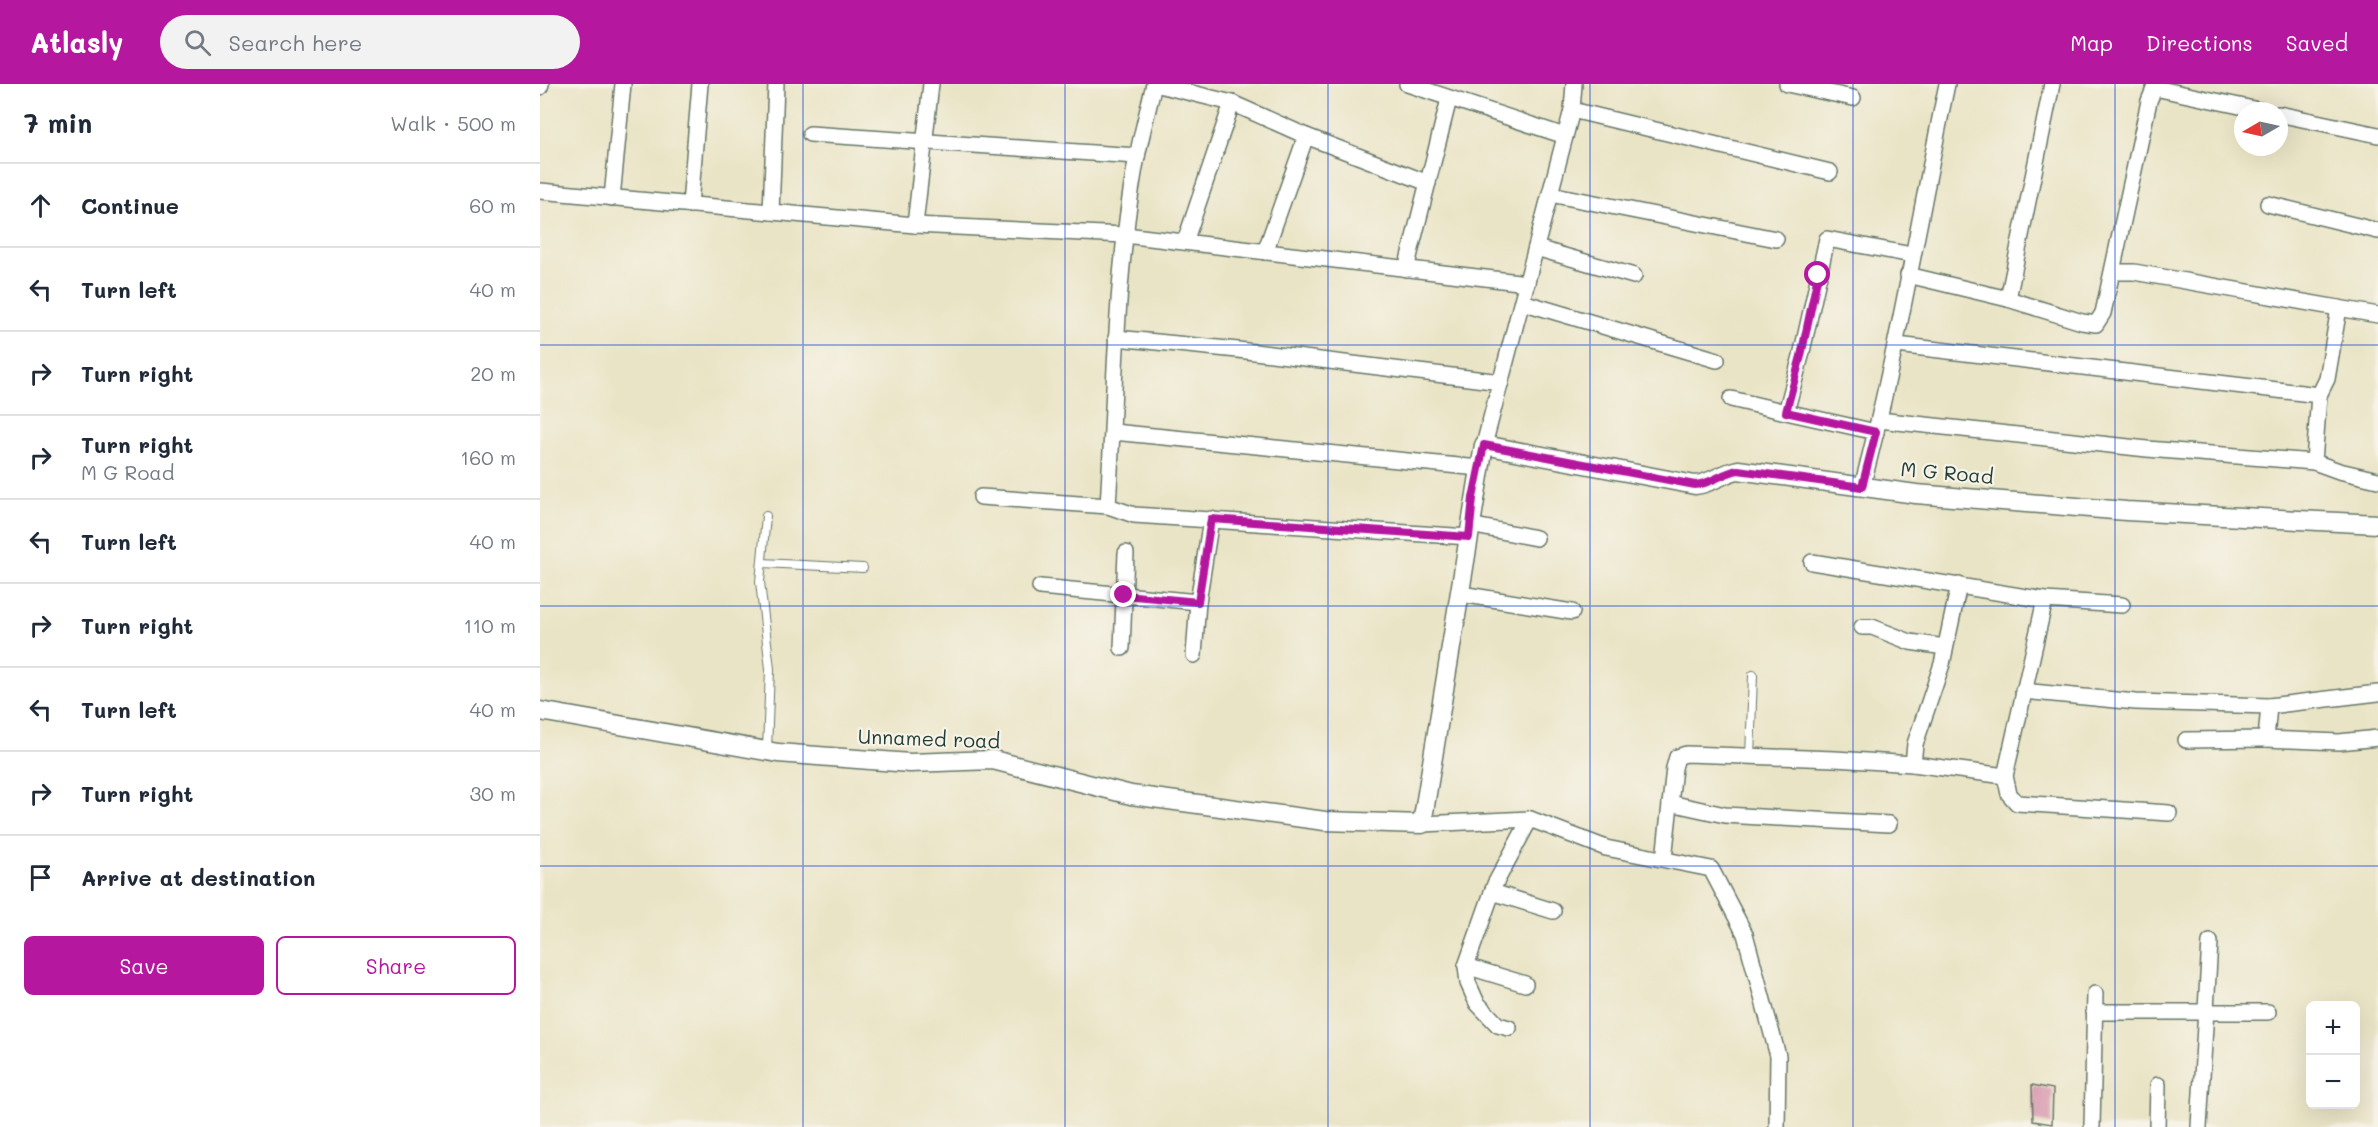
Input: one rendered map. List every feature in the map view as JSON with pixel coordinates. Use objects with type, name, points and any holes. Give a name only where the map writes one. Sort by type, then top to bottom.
[{"type":"street","points":[[612,198],[623,84]]},
{"type":"street","points":[[690,205],[700,84]]},
{"type":"street","points":[[771,212],[776,84]]},
{"type":"street","points":[[915,225],[931,84]]},
{"type":"street","points":[[1108,506],[1116,338],[1125,235],[1137,156],[1154,84],[1232,103],[1306,136],[1428,183]]},
{"type":"street","points":[[1407,84],[1565,136]]},
{"type":"street","points":[[1574,84],[1572,110],[1479,468],[1461,594],[1422,824],[1530,819],[1606,848],[1711,869],[1745,934],[1778,1056],[1777,1127]]},
{"type":"street","points":[[1787,84],[1853,98]]},
{"type":"street","points":[[1862,487],[1897,345],[1908,275],[1947,84]]},
{"type":"street","points":[[2008,299],[2052,84]]},
{"type":"street","points":[[1908,275],[2008,299],[2082,322],[2096,324],[2103,313],[2149,101],[2155,86],[2234,104]]},
{"type":"street","points":[[1406,269],[1449,99]]},
{"type":"street","points":[[1185,242],[1232,103]]},
{"type":"street","points":[[1572,110],[1830,172]]},
{"type":"street","points":[[2288,116],[2378,135]]},
{"type":"street","points":[[810,134],[924,144],[1137,156]]},
{"type":"street","points":[[1265,252],[1306,136]]},
{"type":"street","points":[[540,191],[915,225],[1125,235],[1527,283]]},
{"type":"street","points":[[1550,194],[1776,239]]},
{"type":"street","points":[[2268,204],[2378,231]]},
{"type":"street","points":[[1786,412],[1827,239],[1912,255]]},
{"type":"street","points":[[1536,248],[1634,276]]},
{"type":"street","points":[[2113,272],[2134,272],[2378,315]]},
{"type":"street","points":[[1522,302],[1717,360]]},
{"type":"street","points":[[2314,462],[2319,395],[2327,379],[2338,308]]},
{"type":"street","points":[[1116,338],[1238,350],[1501,382]]},
{"type":"street","points":[[1897,345],[2319,395]]},
{"type":"street","points":[[1731,399],[1786,412],[1878,426],[2314,462],[2339,471],[2378,480]]},
{"type":"street","points":[[1113,432],[1479,468]]},
{"type":"street","name":"M G Road","points":[[1484,445],[1695,485],[1705,484],[1738,470],[1916,494],[2126,511],[2378,524]]},
{"type":"street","points":[[981,497],[1108,506],[1134,515],[1469,531],[1536,538]]},
{"type":"street","points":[[1194,655],[1198,602],[1211,519]]},
{"type":"street","points":[[1122,648],[1126,553]]},
{"type":"street","points":[[1812,562],[2045,600],[2122,605]]},
{"type":"street","points":[[1913,764],[1915,744],[1930,703],[1959,585]]},
{"type":"street","points":[[1040,586],[1198,602]]},
{"type":"street","points":[[1461,594],[1572,612]]},
{"type":"street","points":[[2045,600],[2005,776],[2009,794],[2017,803],[2169,813]]},
{"type":"street","points":[[1862,627],[1872,627],[1910,642],[1945,647]]},
{"type":"street","points":[[2023,691],[2136,702],[2269,706],[2378,693]]},
{"type":"street","points":[[2266,739],[2269,706]]},
{"type":"street","name":"Unnamed road","points":[[540,711],[767,751],[910,763],[993,760],[1131,795],[1325,821],[1422,824]]},
{"type":"street","points":[[2186,740],[2266,739],[2339,742],[2378,738]]},
{"type":"street","points":[[1664,859],[1677,758],[1693,754],[1913,764],[2005,776]]},
{"type":"street","points":[[1670,803],[1725,815],[1889,824]]},
{"type":"street","points":[[1509,1028],[1498,1025],[1477,1003],[1468,983],[1466,966],[1492,892],[1530,819]]},
{"type":"street","points":[[1492,892],[1553,911]]},
{"type":"street","points":[[2199,1127],[2210,942]]},
{"type":"street","points":[[1466,966],[1525,984]]},
{"type":"street","points":[[2092,1127],[2095,994]]},
{"type":"street","points":[[2094,1012],[2268,1012]]},
{"type":"street","points":[[2157,1127],[2158,1085]]},
{"type":"lane","points":[[766,516],[760,582],[770,669],[767,751]]},
{"type":"lane","points":[[762,563],[863,568]]},
{"type":"lane","points":[[1750,757],[1753,675]]},
{"type":"building","points":[[2032,1085],[2053,1089],[2052,1124],[2033,1121]]},
{"type":"route","points":[[1124,595],[1198,602],[1211,519],[1469,537],[1473,498],[1484,445],[1695,485],[1705,484],[1738,470],[1862,487],[1876,432],[1786,412],[1801,356],[1818,275]]}]
